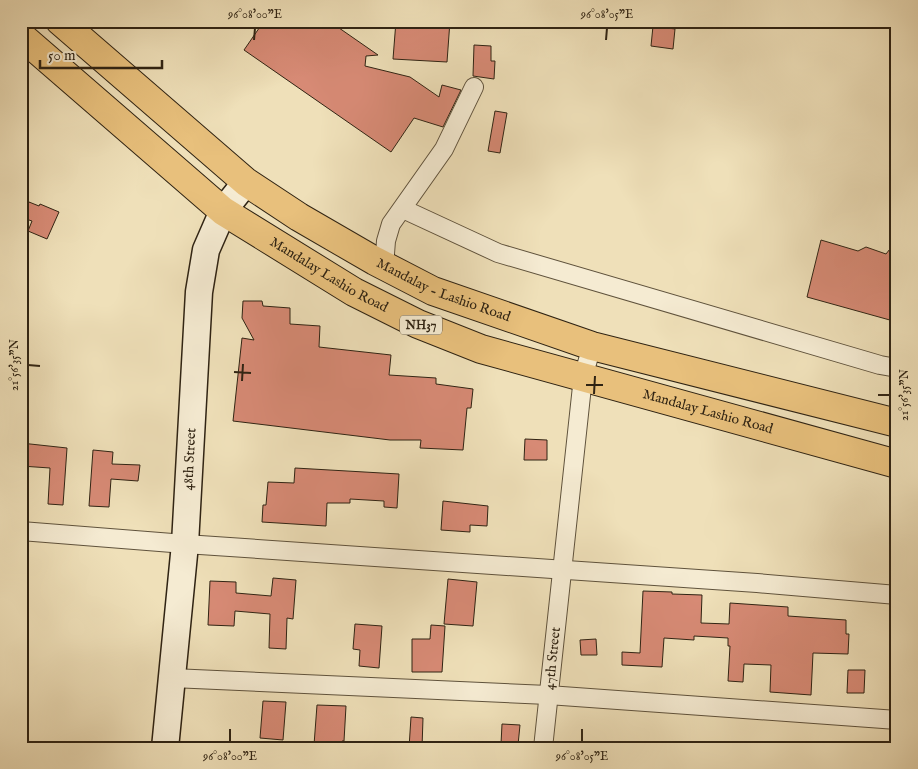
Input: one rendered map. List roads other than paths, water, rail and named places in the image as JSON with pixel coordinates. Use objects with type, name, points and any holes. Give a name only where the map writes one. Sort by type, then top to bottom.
[{"type":"highway","name":"Mandalay - Lashio Road","points":[[60,21],[246,182],[299,217],[349,246],[434,291],[592,346],[897,423]]},
{"type":"highway","name":"Mandalay Lashio Road","points":[[21,36],[223,211],[354,292],[418,324],[481,349],[897,464]]},
{"type":"highway","points":[[326,275],[349,246]]},
{"type":"highway","points":[[506,356],[518,320]]},
{"type":"highway","points":[[832,446],[839,409]]},
{"type":"main road","name":"48th Street","points":[[165,748],[184,544],[199,292],[206,250],[223,211],[246,182]]},
{"type":"street","points":[[384,266],[386,241],[391,224],[444,148],[474,87]]},
{"type":"street","points":[[403,209],[498,253],[880,365],[897,368]]},
{"type":"street","name":"47th Street","points":[[543,748],[583,377],[592,346]]},
{"type":"street","points":[[21,531],[897,595]]},
{"type":"street","points":[[172,678],[548,695],[897,720]]}]
